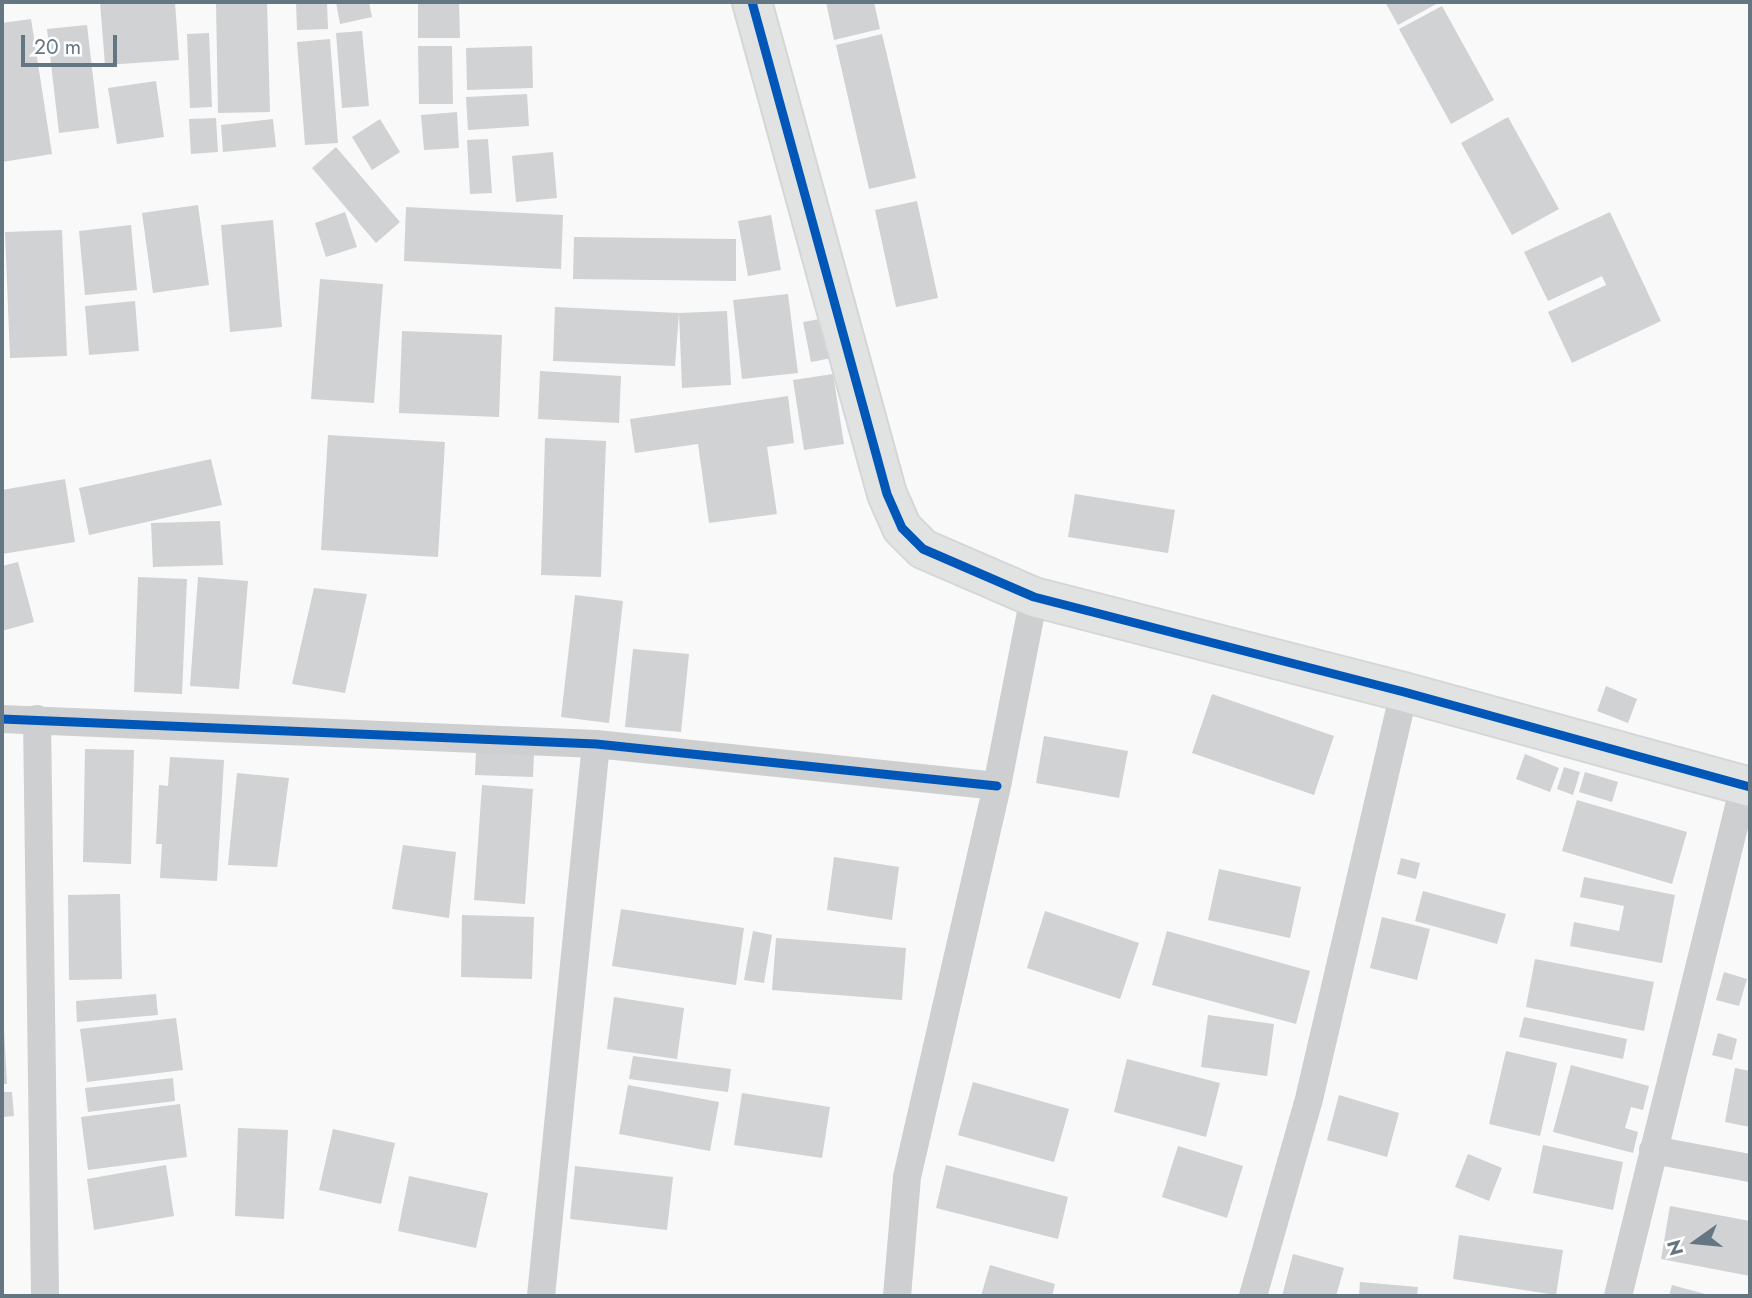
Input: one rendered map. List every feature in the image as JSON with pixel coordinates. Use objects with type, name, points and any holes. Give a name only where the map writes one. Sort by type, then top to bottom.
[{"type":"street","points":[[752,2],[887,494],[902,528],[923,549],[1034,597],[1404,692],[1747,787],[1618,1296]]},
{"type":"street","points":[[897,1296],[908,1177],[997,786],[1034,597]]},
{"type":"street","points":[[1253,1296],[1309,1099],[1404,692]]},
{"type":"street","points":[[2,719],[596,744],[997,786]]},
{"type":"street","points":[[37,719],[45,1296]]},
{"type":"street","points":[[541,1296],[596,744]]},
{"type":"street","points":[[1653,1150],[1750,1168]]},
{"type":"building","points":[[100,2],[175,2],[179,60],[105,65]]},
{"type":"building","points":[[216,2],[267,2],[270,112],[218,113]]},
{"type":"building","points":[[296,2],[327,2],[328,29],[297,30]]},
{"type":"building","points":[[336,2],[369,2],[372,17],[340,24]]},
{"type":"building","points":[[418,2],[459,2],[460,38],[418,38]]},
{"type":"building","points":[[826,2],[874,2],[880,29],[834,40]]},
{"type":"building","points":[[1385,2],[1440,2],[1398,25]]},
{"type":"building","points":[[1442,6],[1494,100],[1451,124],[1399,29]]},
{"type":"building","points":[[31,19],[52,154],[2,162],[2,23]]},
{"type":"building","points":[[87,25],[99,128],[59,133],[47,29]]},
{"type":"building","points":[[362,31],[369,106],[342,108],[336,33]]},
{"type":"building","points":[[209,33],[212,107],[190,108],[187,34]]},
{"type":"building","points":[[882,34],[916,178],[869,189],[836,45]]},
{"type":"building","points":[[330,39],[338,143],[305,145],[297,42]]},
{"type":"building","points":[[418,46],[452,46],[453,104],[419,104]]},
{"type":"building","points":[[532,46],[533,88],[467,90],[466,48]]},
{"type":"building","points":[[156,81],[164,137],[117,144],[108,88]]},
{"type":"building","points":[[527,94],[529,126],[468,130],[466,97]]},
{"type":"building","points":[[457,112],[459,148],[424,150],[421,115]]},
{"type":"building","points":[[1508,117],[1559,209],[1512,235],[1461,143]]},
{"type":"building","points":[[216,118],[218,152],[191,154],[189,119]]},
{"type":"building","points":[[273,119],[276,147],[223,152],[221,125]]},
{"type":"building","points":[[380,119],[400,152],[372,170],[352,137]]},
{"type":"building","points":[[488,139],[492,193],[470,194],[467,140]]},
{"type":"building","points":[[336,147],[400,222],[376,243],[312,168]]},
{"type":"building","points":[[553,152],[557,198],[516,202],[512,156]]},
{"type":"building","points":[[917,201],[938,298],[896,307],[875,210]]},
{"type":"building","points":[[198,205],[209,285],[153,293],[142,213]]},
{"type":"building","points":[[406,207],[563,215],[561,269],[404,261]]},
{"type":"building","points":[[345,212],[357,247],[326,257],[315,223]]},
{"type":"building","points":[[1610,212],[1661,321],[1572,363],[1548,312],[1606,285],[1602,276],[1548,301],[1524,252]]},
{"type":"building","points":[[771,215],[781,270],[748,276],[738,221]]},
{"type":"building","points":[[273,220],[282,327],[230,332],[221,225]]},
{"type":"building","points":[[131,225],[137,290],[85,295],[79,231]]},
{"type":"building","points":[[62,230],[67,356],[10,358],[5,232]]},
{"type":"building","points":[[574,237],[736,239],[736,281],[573,279]]},
{"type":"building","points":[[320,279],[383,284],[374,403],[311,399]]},
{"type":"building","points":[[788,294],[798,373],[742,379],[733,300]]},
{"type":"building","points":[[135,301],[139,351],[89,355],[85,306]]},
{"type":"building","points":[[555,307],[679,313],[675,366],[553,361]]},
{"type":"building","points":[[727,311],[731,385],[682,388],[679,313]]},
{"type":"building","points":[[825,318],[832,358],[811,362],[803,322]]},
{"type":"building","points":[[402,331],[502,335],[499,417],[399,413]]},
{"type":"building","points":[[540,371],[621,376],[619,423],[538,419]]},
{"type":"building","points":[[833,374],[844,444],[804,450],[793,380]]},
{"type":"building","points":[[788,396],[794,443],[767,447],[777,514],[709,523],[698,444],[635,453],[630,419]]},
{"type":"building","points":[[328,435],[445,442],[438,557],[321,550]]},
{"type":"building","points":[[545,438],[606,441],[601,577],[541,575]]},
{"type":"building","points":[[211,459],[222,505],[89,535],[79,488]]},
{"type":"building","points":[[65,479],[75,542],[2,554],[2,490]]},
{"type":"building","points":[[1075,494],[1175,510],[1168,553],[1068,537]]},
{"type":"building","points":[[220,521],[223,565],[153,567],[151,523]]},
{"type":"building","points":[[18,562],[34,622],[2,631],[2,566]]},
{"type":"building","points":[[138,577],[187,579],[182,694],[134,692]]},
{"type":"building","points":[[198,577],[248,581],[239,689],[190,686]]},
{"type":"building","points":[[314,588],[367,594],[345,693],[292,684]]},
{"type":"building","points":[[575,595],[623,601],[609,723],[561,717]]},
{"type":"building","points":[[633,649],[689,654],[681,732],[625,727]]},
{"type":"building","points":[[1606,686],[1637,699],[1628,723],[1597,711]]},
{"type":"building","points":[[1212,694],[1334,736],[1314,795],[1192,753]]},
{"type":"building","points":[[1044,736],[1128,751],[1119,798],[1036,783]]},
{"type":"building","points":[[85,749],[134,750],[131,864],[83,862]]},
{"type":"building","points":[[476,751],[534,753],[533,777],[475,775]]},
{"type":"building","points":[[1525,754],[1559,768],[1550,792],[1516,779]]},
{"type":"building","points":[[170,757],[224,760],[217,881],[160,878],[162,844],[156,844],[159,785],[168,786]]},
{"type":"building","points":[[1564,767],[1580,772],[1573,795],[1557,789]]},
{"type":"building","points":[[1585,772],[1618,782],[1612,802],[1579,792]]},
{"type":"building","points":[[237,773],[289,778],[277,867],[228,865]]},
{"type":"building","points":[[482,785],[533,789],[525,904],[474,900]]},
{"type":"building","points":[[1577,800],[1687,832],[1672,884],[1562,851]]},
{"type":"building","points":[[403,845],[456,852],[449,918],[392,909]]},
{"type":"building","points":[[834,857],[899,867],[892,920],[827,910]]},
{"type":"building","points":[[1401,858],[1420,863],[1416,879],[1397,874]]},
{"type":"building","points":[[1219,869],[1301,887],[1290,938],[1208,920]]},
{"type":"building","points":[[1584,877],[1675,895],[1662,963],[1570,946],[1574,922],[1619,931],[1624,906],[1580,897]]},
{"type":"building","points":[[1423,891],[1506,914],[1497,944],[1415,921]]},
{"type":"building","points":[[120,894],[122,979],[69,980],[68,895]]},
{"type":"building","points":[[621,909],[744,928],[736,985],[612,966]]},
{"type":"building","points":[[1045,911],[1139,943],[1120,999],[1027,968]]},
{"type":"building","points":[[462,915],[534,917],[532,979],[461,977]]},
{"type":"building","points":[[1382,917],[1430,929],[1417,980],[1370,968]]},
{"type":"building","points":[[753,931],[772,935],[764,983],[744,980]]},
{"type":"building","points":[[1167,931],[1310,971],[1296,1024],[1152,985]]},
{"type":"building","points":[[776,938],[906,948],[902,1000],[772,990]]},
{"type":"building","points":[[1535,959],[1654,982],[1644,1031],[1526,1007]]},
{"type":"building","points":[[1724,972],[1747,979],[1739,1006],[1716,1000]]},
{"type":"building","points":[[156,994],[158,1015],[77,1022],[76,1001]]},
{"type":"building","points":[[614,997],[684,1008],[677,1059],[607,1049]]},
{"type":"building","points":[[1208,1015],[1274,1024],[1267,1076],[1201,1067]]},
{"type":"building","points":[[1524,1017],[1627,1039],[1623,1059],[1519,1037]]},
{"type":"building","points":[[176,1018],[183,1070],[87,1082],[80,1029]]},
{"type":"building","points":[[4,1029],[7,1084],[2,1084]]},
{"type":"building","points":[[1718,1033],[1737,1039],[1732,1060],[1712,1055]]},
{"type":"building","points":[[1506,1051],[1557,1063],[1540,1136],[1489,1124]]},
{"type":"building","points":[[633,1056],[731,1069],[728,1092],[629,1079]]},
{"type":"building","points":[[1127,1059],[1220,1083],[1206,1137],[1114,1112]]},
{"type":"building","points":[[1571,1065],[1649,1086],[1643,1110],[1631,1107],[1625,1128],[1638,1132],[1633,1153],[1553,1132]]},
{"type":"building","points":[[1735,1068],[1750,1071],[1750,1127],[1725,1122]]},
{"type":"building","points":[[173,1078],[175,1101],[88,1112],[85,1088]]},
{"type":"building","points":[[973,1082],[1069,1109],[1054,1162],[958,1135]]},
{"type":"building","points":[[628,1085],[719,1102],[710,1151],[619,1134]]},
{"type":"building","points":[[2,1092],[12,1092],[14,1116],[2,1117]]},
{"type":"building","points":[[742,1093],[830,1107],[822,1158],[734,1145]]},
{"type":"building","points":[[1339,1095],[1399,1113],[1387,1157],[1327,1140]]},
{"type":"building","points":[[180,1104],[187,1157],[88,1170],[81,1117]]},
{"type":"building","points":[[238,1128],[288,1130],[284,1219],[235,1216]]},
{"type":"building","points":[[333,1129],[395,1143],[381,1204],[319,1190]]},
{"type":"building","points":[[1543,1145],[1623,1162],[1613,1210],[1533,1193]]},
{"type":"building","points":[[1178,1146],[1243,1166],[1227,1218],[1162,1197]]},
{"type":"building","points":[[1468,1154],[1502,1168],[1489,1201],[1455,1187]]},
{"type":"building","points":[[166,1165],[174,1216],[94,1230],[87,1179]]},
{"type":"building","points":[[946,1165],[1068,1197],[1058,1239],[936,1208]]},
{"type":"building","points":[[575,1166],[673,1177],[667,1230],[570,1219]]},
{"type":"building","points":[[409,1176],[488,1193],[476,1248],[398,1231]]},
{"type":"building","points":[[1670,1206],[1750,1221],[1750,1276],[1661,1259]]},
{"type":"building","points":[[1459,1235],[1563,1250],[1556,1295],[1453,1279]]},
{"type":"building","points":[[1293,1254],[1344,1268],[1336,1296],[1282,1296]]},
{"type":"building","points":[[990,1265],[1055,1284],[1052,1296],[981,1296]]},
{"type":"building","points":[[1360,1282],[1418,1287],[1417,1296],[1359,1296]]},
{"type":"building","points":[[1672,1285],[1709,1295],[1709,1296],[1669,1296]]},
{"type":"cycle path","points":[[752,2],[887,494],[902,528],[923,549],[1034,597],[1404,692],[1750,787]]},
{"type":"cycle path","points":[[2,719],[596,744],[997,786]]}]
